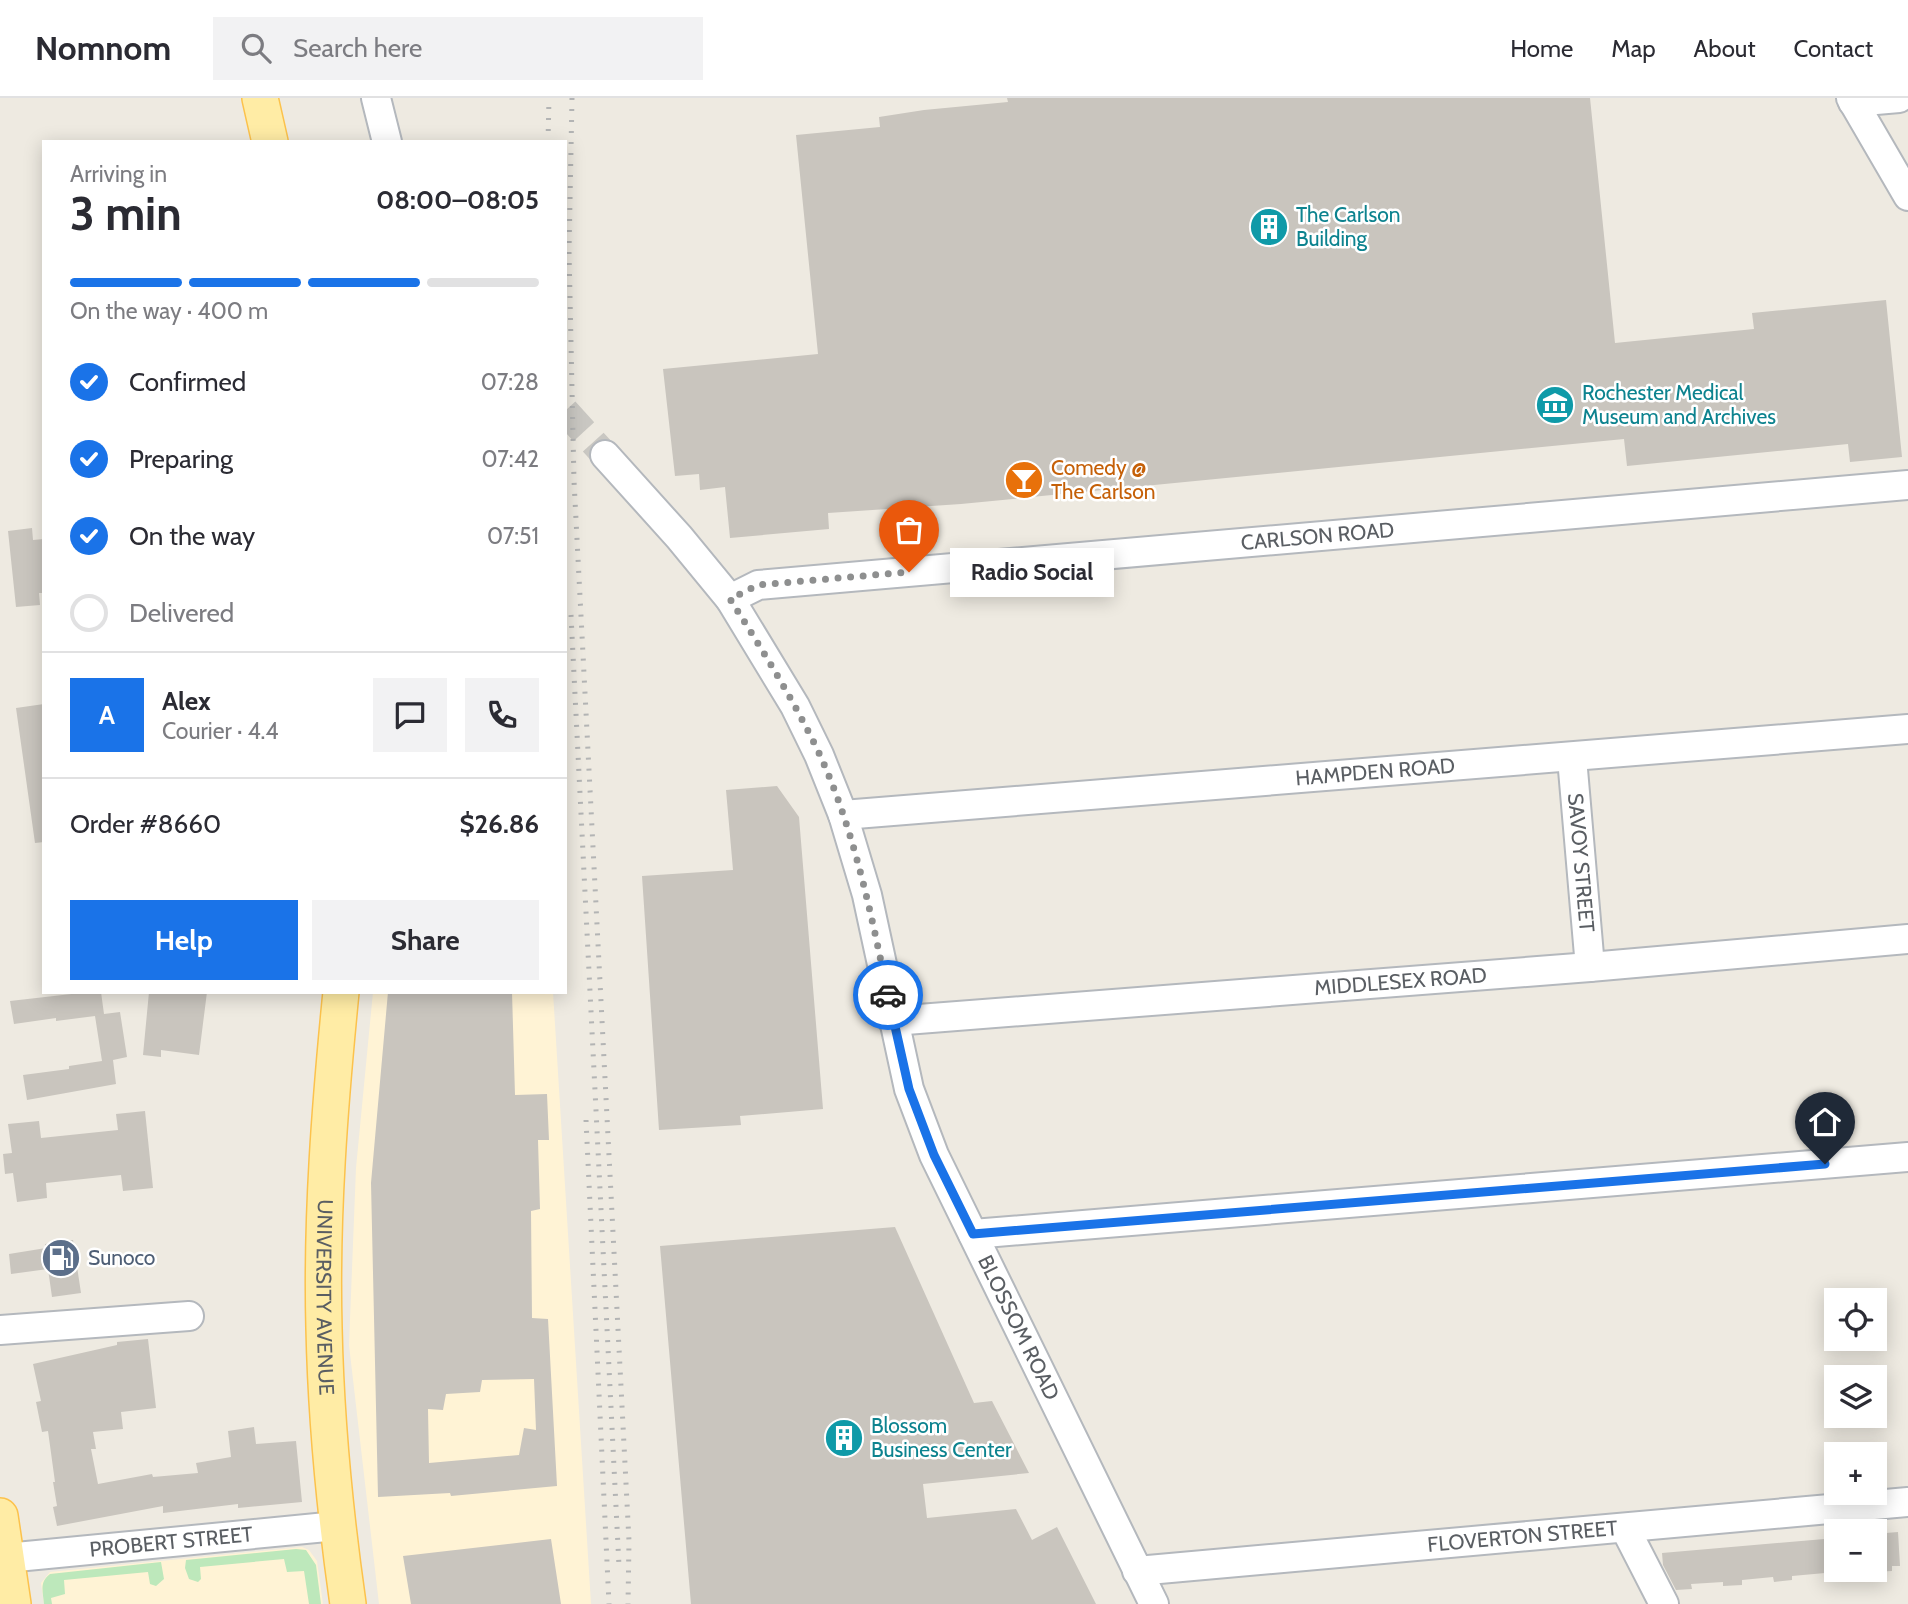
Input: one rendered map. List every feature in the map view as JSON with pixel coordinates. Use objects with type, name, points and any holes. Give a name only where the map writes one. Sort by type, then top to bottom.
[{"type":"main road","points":[[260,98],[270,140]]},
{"type":"main road","name":"UNIVERSITY AVENUE","points":[[341,994],[328,1137],[324,1253],[326,1386],[337,1526],[348,1604]]},
{"type":"main road","points":[[0,1516],[13,1604]]},
{"type":"street","points":[[376,98],[386,140]]},
{"type":"street","points":[[1899,98],[1852,100],[1908,196]]},
{"type":"street","name":"BLOSSOM ROAD","points":[[606,455],[730,599],[795,706],[820,755],[844,815],[867,895],[909,1089],[934,1155],[1154,1604]]},
{"type":"street","name":"CARLSON ROAD","points":[[730,599],[758,585],[1908,485]]},
{"type":"street","name":"HAMPDEN ROAD","points":[[844,815],[1908,729]]},
{"type":"street","name":"SAVOY STREET","points":[[1572,758],[1590,967]]},
{"type":"street","name":"MIDDLESEX ROAD","points":[[893,1021],[1590,967],[1908,939]]},
{"type":"street","points":[[973,1234],[1908,1157]]},
{"type":"street","points":[[0,1330],[189,1315]]},
{"type":"street","name":"FLOVERTON STREET","points":[[1137,1571],[1908,1502]]},
{"type":"street","name":"PROBERT STREET","points":[[6,1558],[337,1526]]},
{"type":"street","points":[[1625,1528],[1664,1604]]},
{"type":"shaded area","points":[[373,994],[553,994],[591,1604],[379,1604],[349,1345],[356,1168]]},
{"type":"shaded area","points":[[302,1547],[309,1550],[317,1561],[323,1604],[44,1604],[41,1583],[50,1572]]},
{"type":"green space","points":[[306,1550],[316,1565],[321,1604],[309,1604],[304,1571],[287,1572],[284,1559],[200,1567],[201,1579],[198,1582],[189,1579],[185,1568],[186,1560]]},
{"type":"green space","points":[[161,1562],[164,1579],[156,1586],[150,1584],[148,1572],[64,1580],[65,1594],[51,1598],[52,1604],[44,1604],[43,1584],[50,1574]]},
{"type":"building","name":"The Carlson Building","points":[[1007,98],[1590,98],[1615,343],[1754,329],[1752,313],[1886,300],[1902,457],[1850,462],[1848,444],[1627,466],[1624,439],[961,504],[828,513],[829,529],[730,538],[725,487],[700,490],[699,474],[675,476],[663,369],[818,354],[796,135],[880,127],[879,117],[1008,102]]},
{"type":"building","points":[[32,528],[33,540],[42,539],[40,605],[16,607],[8,531]]},
{"type":"building","points":[[42,704],[42,842],[35,843],[16,708]]},
{"type":"building","points":[[777,786],[799,817],[823,1109],[740,1116],[741,1125],[659,1130],[642,876],[733,870],[726,790]]},
{"type":"building","points":[[71,994],[101,994],[104,1014],[120,1012],[127,1057],[113,1060],[116,1084],[27,1100],[23,1075],[69,1069],[69,1066],[102,1061],[95,1016],[14,1024],[10,1001]]},
{"type":"building","points":[[149,994],[207,994],[199,1055],[161,1050],[161,1057],[143,1055]]},
{"type":"building","points":[[388,994],[512,994],[515,1095],[547,1094],[549,1140],[538,1140],[540,1209],[531,1211],[532,1318],[548,1319],[557,1486],[451,1496],[450,1493],[378,1497],[371,1183]],"holes":[[[534,1379],[536,1430],[524,1428],[519,1455],[429,1463],[428,1409],[443,1410],[446,1394],[480,1392],[482,1380]]]},
{"type":"building","points":[[145,1111],[153,1188],[123,1191],[121,1175],[46,1183],[47,1198],[17,1202],[13,1173],[5,1174],[3,1154],[12,1153],[8,1124],[39,1121],[41,1138],[118,1130],[116,1114]]},
{"type":"building","name":"Blossom Business Center","points":[[895,1227],[974,1403],[992,1401],[1029,1473],[923,1484],[927,1518],[1016,1509],[1032,1540],[1057,1527],[1096,1604],[691,1604],[660,1246]]},
{"type":"building","name":"Sunoco","points":[[73,1240],[81,1293],[52,1297],[48,1269],[11,1274],[9,1254]]},
{"type":"building","points":[[148,1339],[156,1408],[121,1412],[123,1429],[93,1432],[96,1449],[91,1449],[98,1484],[152,1474],[153,1477],[198,1473],[196,1463],[231,1457],[228,1431],[254,1427],[256,1444],[296,1441],[302,1502],[238,1508],[238,1504],[163,1513],[163,1506],[57,1526],[53,1507],[57,1506],[48,1431],[42,1432],[36,1402],[41,1401],[33,1364],[117,1345],[117,1342]]},
{"type":"building","points":[[1898,1532],[1900,1566],[1892,1566],[1892,1571],[1887,1571],[1887,1533]]},
{"type":"building","points":[[551,1539],[561,1604],[411,1604],[403,1556]]},
{"type":"building","points":[[1824,1539],[1824,1573],[1792,1576],[1792,1580],[1774,1582],[1773,1577],[1742,1580],[1742,1585],[1723,1586],[1723,1582],[1691,1584],[1692,1589],[1676,1590],[1663,1565],[1662,1553]]},
{"type":"tunnel","points":[[567,413],[605,455]]},
{"type":"railway","points":[[548,140],[549,98]]},
{"type":"railway","points":[[572,98],[569,251],[574,481],[629,1541],[628,1604]]},
{"type":"railway","points":[[571,615],[619,1566]]},
{"type":"railway","points":[[586,1120],[609,1604]]},
{"type":"way so far","points":[[888,995],[867,895],[844,815],[820,755],[795,706],[730,599],[758,585],[909,572]]},
{"type":"place","name":"The Carlson Building","points":[[1269,227]]},
{"type":"place","name":"Rochester Medical Museum and Archives","points":[[1555,405]]},
{"type":"place","name":"Comedy @ The Carlson","points":[[1024,480]]},
{"type":"place","name":"Radio Social","points":[[909,572]]},
{"type":"place","name":"Sunoco","points":[[61,1258]]},
{"type":"place","name":"Blossom Business Center","points":[[844,1438]]},
{"type":"route","points":[[888,995],[909,1089],[934,1155],[973,1234],[1825,1164]]}]
